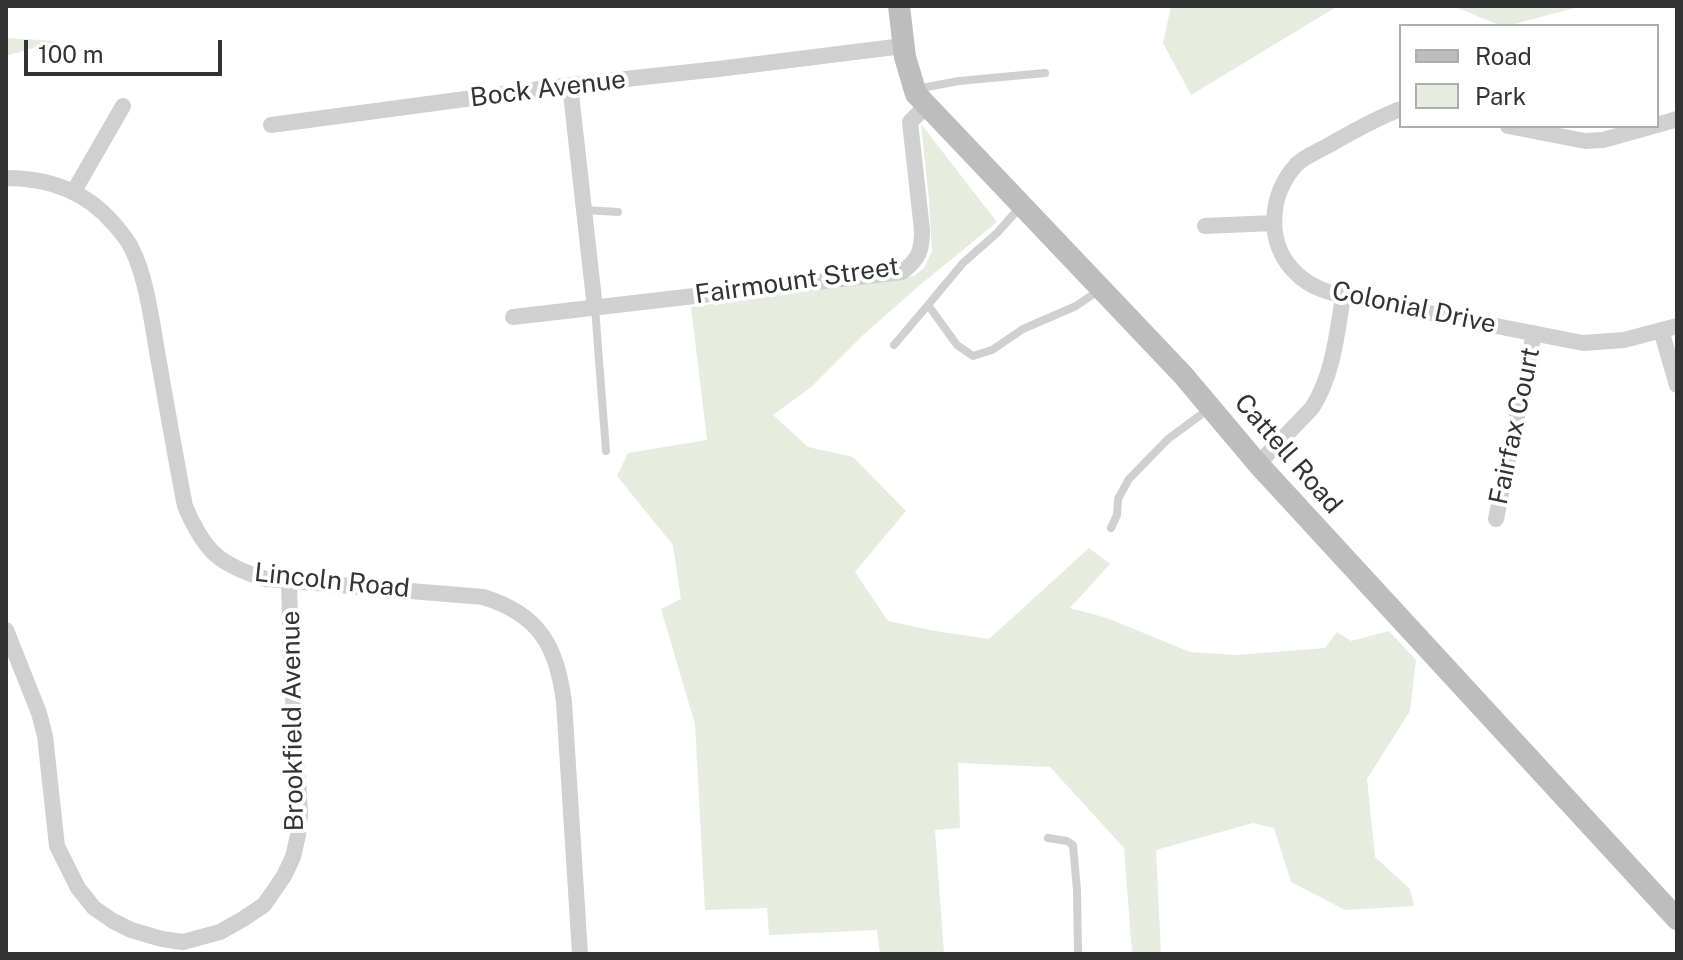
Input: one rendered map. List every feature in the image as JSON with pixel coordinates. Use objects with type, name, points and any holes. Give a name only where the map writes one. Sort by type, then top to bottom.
[{"type":"street","name":"Cattell Road","points":[[899,6],[903,46],[921,97],[1183,375],[1258,464],[1677,919]]},
{"type":"street","name":"Bock Avenue","points":[[271,125],[570,85],[903,46]]},
{"type":"street","points":[[570,85],[595,308]]},
{"type":"street","name":"Fairmount Street","points":[[513,317],[902,272],[914,263],[922,247],[910,122],[921,97]]},
{"type":"street","points":[[74,191],[123,106]]},
{"type":"street","points":[[1205,226],[1273,223],[1277,198],[1284,182],[1299,163],[1367,124],[1399,110]]},
{"type":"street","points":[[1518,128],[1585,141],[1603,140],[1648,128]]},
{"type":"street","name":"Lincoln Road","points":[[6,178],[50,182],[74,191],[101,209],[132,248],[150,312],[185,506],[206,547],[244,573],[266,579],[483,597],[520,612],[538,630],[553,652],[561,673],[580,954]]},
{"type":"street","name":"Colonial Drive","points":[[1273,223],[1280,249],[1289,265],[1310,284],[1327,292],[1583,343],[1624,340],[1669,328]]},
{"type":"street","points":[[1258,464],[1319,397],[1327,380],[1343,296]]},
{"type":"street","points":[[1669,328],[1677,385]]},
{"type":"street","name":"Fairfax Court","points":[[1496,519],[1534,333]]},
{"type":"street","name":"Brookfield Avenue","points":[[185,948],[220,932],[264,905],[293,857],[300,812],[289,582]]},
{"type":"street","points":[[6,630],[39,713],[49,761],[57,846],[78,888],[94,908],[113,921],[185,948]]},
{"type":"lane","points":[[921,97],[959,81],[1045,73]]},
{"type":"lane","points":[[894,345],[963,263],[997,233],[1022,205]]},
{"type":"lane","points":[[584,210],[618,212]]},
{"type":"lane","points":[[928,305],[957,345],[973,356],[992,350],[1023,329],[1076,306],[1101,288]]},
{"type":"lane","points":[[595,308],[606,451]]},
{"type":"lane","points":[[1111,528],[1117,515],[1118,499],[1129,479],[1168,439],[1210,408]]},
{"type":"lane","points":[[1048,838],[1073,845],[1078,954]]},
{"type":"green space","points":[[1171,6],[1338,6],[1191,95],[1163,43]]},
{"type":"green space","points":[[1453,6],[1582,6],[1514,24],[1496,24]]},
{"type":"green space","points":[[6,38],[57,41],[6,56]]},
{"type":"green space","points":[[921,124],[997,222],[862,336],[810,388],[773,415],[808,447],[853,457],[906,511],[855,572],[888,621],[989,639],[1089,548],[1110,564],[1070,608],[1107,618],[1190,652],[1236,655],[1325,648],[1337,632],[1351,641],[1389,631],[1416,660],[1410,711],[1367,779],[1375,857],[1410,889],[1414,906],[1345,910],[1291,882],[1274,828],[1253,823],[1156,850],[1161,954],[1132,954],[1124,848],[1050,767],[958,763],[960,828],[935,830],[944,954],[880,954],[877,930],[769,935],[767,908],[705,910],[695,724],[661,609],[681,599],[673,545],[617,476],[628,453],[707,440],[691,307],[914,276],[924,268],[932,251]]}]
